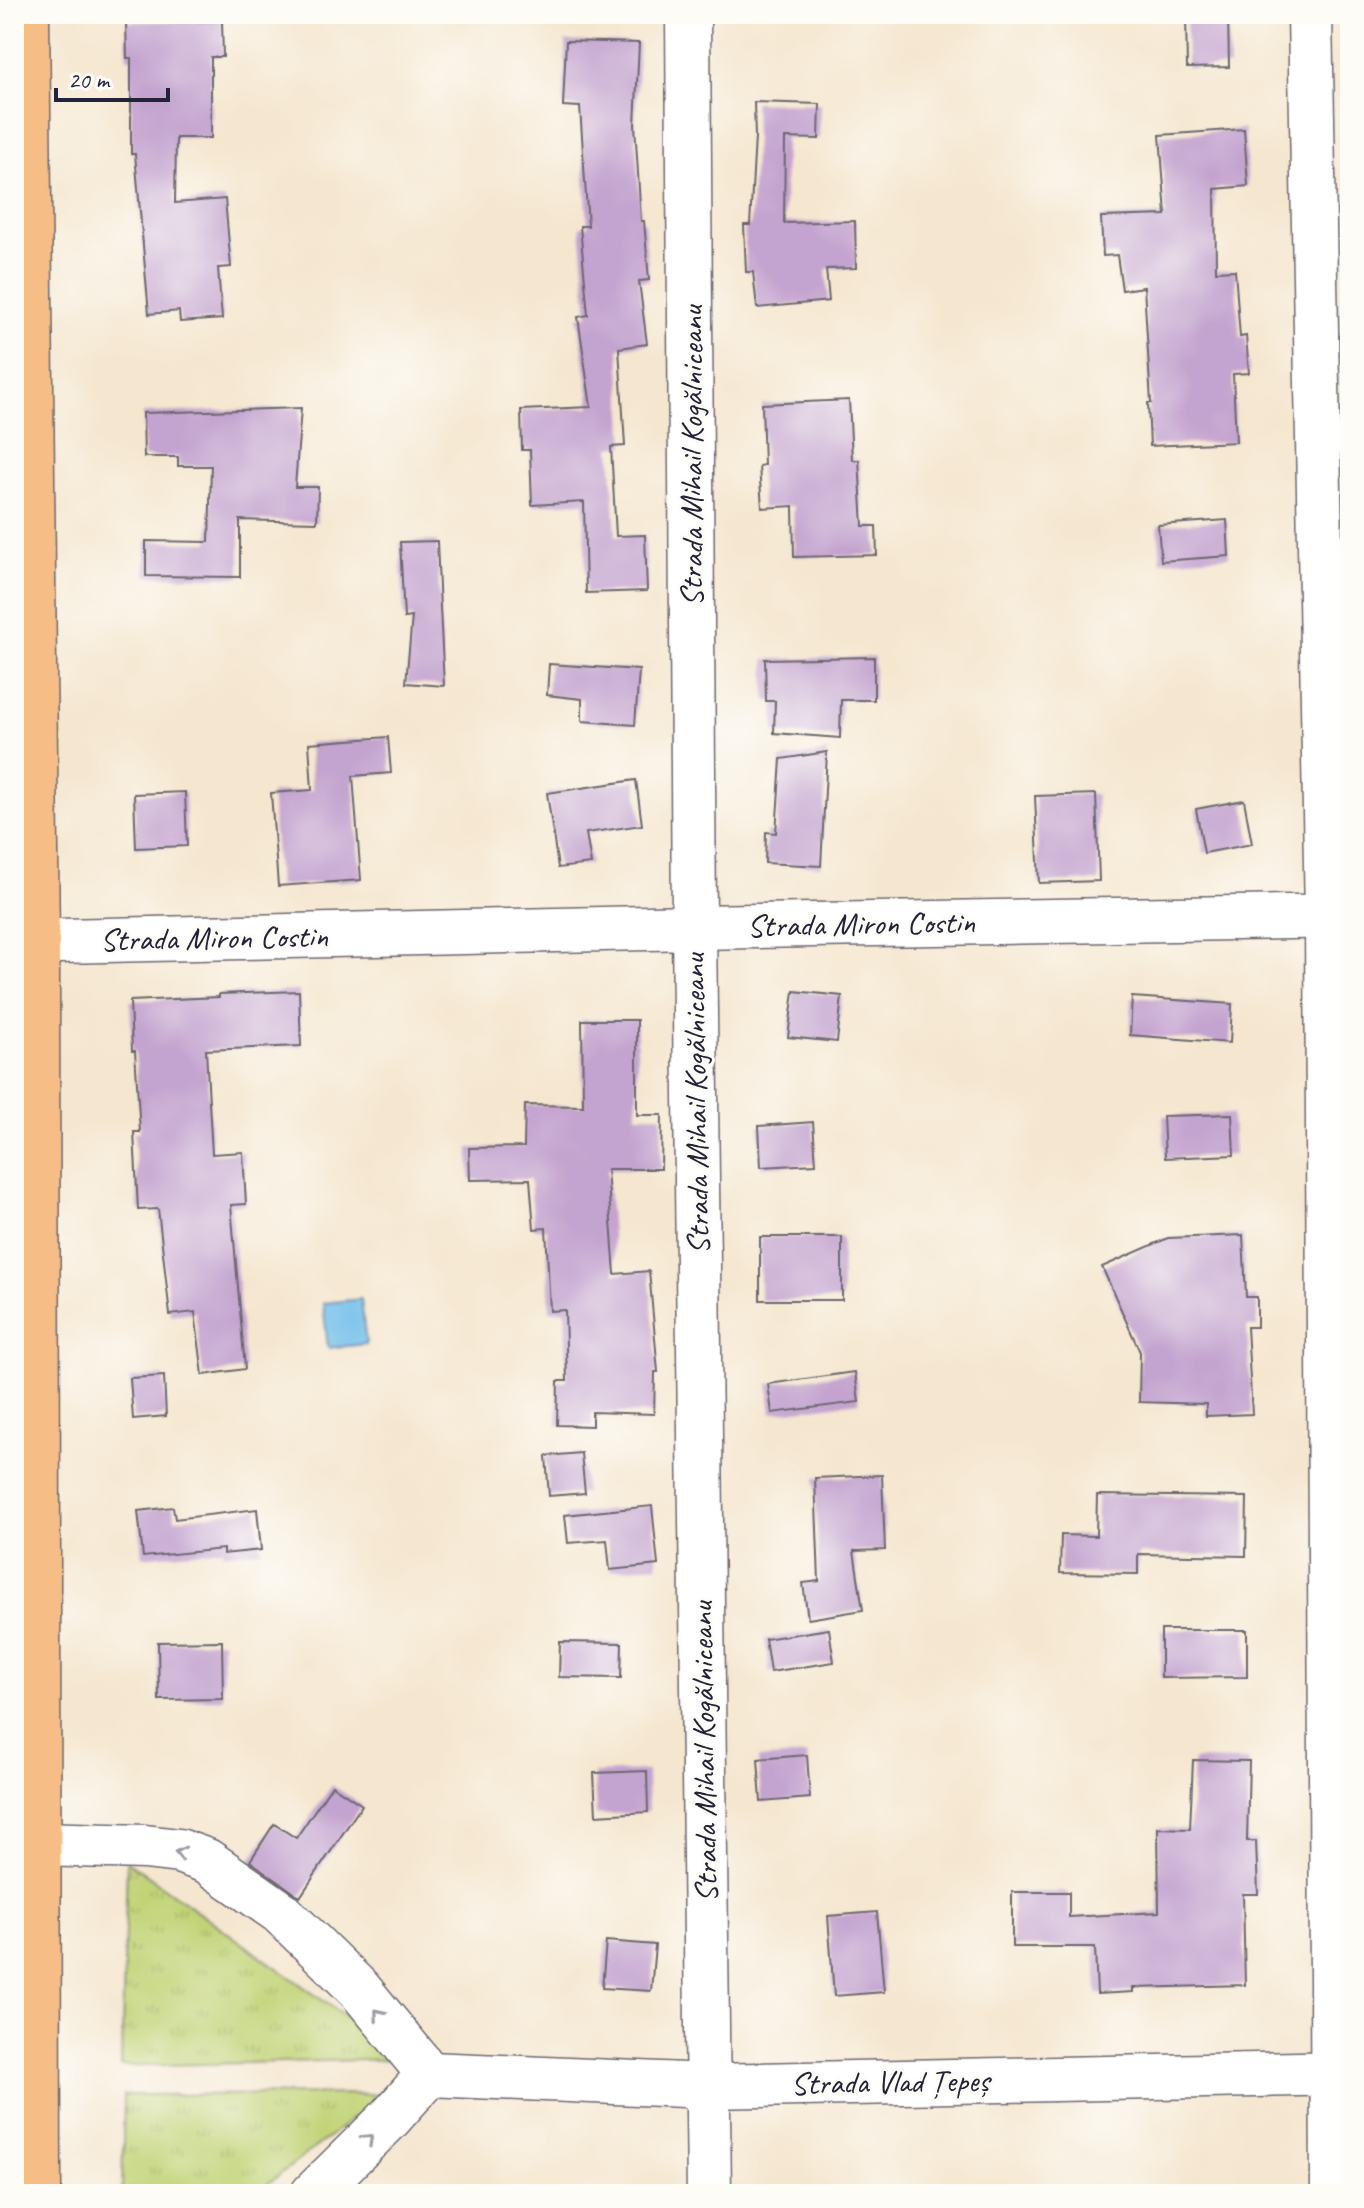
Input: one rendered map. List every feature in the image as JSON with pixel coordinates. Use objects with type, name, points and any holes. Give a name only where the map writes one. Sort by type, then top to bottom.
[{"type":"main road","points":[[27,14],[26,2086],[39,2194]]},
{"type":"street","name":"Strada Mihail Kogălniceanu","points":[[688,14],[694,927],[709,2194]]},
{"type":"street","points":[[1310,14],[1338,916],[1341,2073],[1333,2194]]},
{"type":"street","name":"Strada Miron Costin","points":[[26,942],[1338,916]]},
{"type":"street","points":[[26,1845],[145,1847],[179,1851],[207,1861],[280,1912],[359,1989],[429,2074],[390,2118],[313,2194]]},
{"type":"street","name":"Strada Vlad Țepeș","points":[[429,2074],[708,2086],[1341,2073]]},
{"type":"green space","points":[[127,1861],[405,2059],[121,2066]]},
{"type":"green space","points":[[385,2094],[254,2194],[122,2194],[124,2095]]},
{"type":"water","points":[[361,1299],[366,1344],[328,1348],[323,1303]]},
{"type":"building","points":[[1186,14],[1228,14],[1229,67],[1187,68]]},
{"type":"building","points":[[222,21],[223,57],[211,57],[211,138],[176,138],[175,203],[225,199],[231,267],[218,268],[222,319],[180,322],[179,311],[149,314],[135,154],[131,154],[131,58],[127,58],[126,22]]},
{"type":"building","points":[[566,41],[639,43],[635,125],[641,221],[644,221],[649,280],[639,281],[647,344],[619,348],[625,446],[611,447],[616,536],[645,535],[647,591],[586,593],[584,502],[532,505],[530,450],[522,450],[521,410],[591,407],[578,317],[588,315],[580,226],[588,226],[580,107],[563,106]]},
{"type":"building","points":[[754,102],[820,104],[819,139],[785,138],[784,223],[855,221],[856,268],[826,269],[829,301],[757,308],[753,272],[746,272],[744,225],[750,225]]},
{"type":"building","points":[[1244,129],[1248,186],[1215,189],[1216,271],[1235,270],[1240,337],[1246,336],[1249,373],[1233,374],[1236,442],[1150,446],[1148,403],[1151,403],[1144,287],[1122,290],[1117,255],[1103,256],[1101,217],[1166,215],[1160,135]]},
{"type":"building","points":[[849,400],[852,460],[859,460],[863,526],[876,526],[877,555],[794,557],[793,506],[762,508],[759,466],[764,465],[762,404]]},
{"type":"building","points":[[301,408],[295,487],[318,487],[317,522],[240,520],[240,577],[146,576],[146,541],[209,542],[211,466],[178,466],[178,457],[144,457],[143,413]]},
{"type":"building","points":[[1227,520],[1229,556],[1161,561],[1158,525]]},
{"type":"building","points":[[437,541],[444,686],[406,683],[412,617],[404,618],[400,542]]},
{"type":"building","points":[[874,657],[874,700],[841,700],[840,738],[774,733],[775,701],[766,701],[765,659]]},
{"type":"building","points":[[549,664],[639,670],[635,725],[582,721],[582,699],[547,695]]},
{"type":"building","points":[[388,737],[391,773],[353,776],[361,880],[278,886],[271,793],[312,790],[309,743]]},
{"type":"building","points":[[827,752],[821,866],[765,863],[766,832],[776,833],[781,759]]},
{"type":"building","points":[[636,780],[642,825],[586,833],[591,864],[558,868],[547,793]]},
{"type":"building","points":[[185,792],[187,846],[136,848],[134,794]]},
{"type":"building","points":[[1096,794],[1099,881],[1039,883],[1035,796]]},
{"type":"building","points":[[1244,800],[1252,844],[1204,853],[1196,809]]},
{"type":"building","points":[[299,991],[301,1046],[206,1050],[212,1154],[243,1152],[246,1204],[231,1205],[245,1369],[203,1375],[195,1312],[170,1315],[158,1209],[138,1210],[134,1132],[140,1132],[130,1001]]},
{"type":"building","points":[[794,991],[842,996],[837,1042],[788,1037]]},
{"type":"building","points":[[1132,997],[1232,1004],[1230,1043],[1130,1035]]},
{"type":"building","points":[[582,1020],[637,1020],[637,1115],[662,1115],[661,1169],[607,1169],[615,1274],[649,1271],[658,1372],[655,1372],[654,1414],[592,1412],[592,1426],[557,1425],[558,1381],[567,1381],[565,1310],[550,1311],[546,1228],[534,1229],[530,1179],[470,1180],[469,1148],[524,1147],[525,1105],[583,1106]]},
{"type":"building","points":[[1232,1114],[1234,1155],[1165,1158],[1163,1116]]},
{"type":"building","points":[[813,1122],[816,1164],[761,1167],[759,1126]]},
{"type":"building","points":[[1243,1235],[1246,1297],[1257,1297],[1257,1327],[1247,1327],[1252,1414],[1206,1416],[1206,1404],[1139,1402],[1140,1352],[1102,1267],[1168,1238]]},
{"type":"building","points":[[760,1237],[842,1237],[842,1300],[760,1300]]},
{"type":"building","points":[[855,1372],[859,1402],[772,1413],[768,1384]]},
{"type":"building","points":[[164,1376],[166,1416],[133,1419],[130,1378]]},
{"type":"building","points":[[581,1453],[585,1493],[549,1496],[546,1456]]},
{"type":"building","points":[[882,1475],[885,1550],[854,1551],[863,1610],[808,1619],[803,1583],[819,1581],[815,1478]]},
{"type":"building","points":[[1097,1495],[1247,1497],[1246,1556],[1138,1554],[1138,1574],[1060,1573],[1061,1535],[1096,1536]]},
{"type":"building","points":[[652,1506],[658,1565],[610,1570],[607,1540],[568,1543],[565,1515]]},
{"type":"building","points":[[173,1507],[175,1519],[257,1509],[261,1550],[223,1554],[223,1549],[143,1557],[138,1511]]},
{"type":"building","points":[[829,1629],[834,1662],[770,1672],[765,1639]]},
{"type":"building","points":[[1161,1630],[1247,1630],[1247,1677],[1161,1678]]},
{"type":"building","points":[[222,1641],[223,1699],[159,1700],[158,1642]]},
{"type":"building","points":[[560,1642],[622,1643],[621,1678],[559,1677]]},
{"type":"building","points":[[807,1755],[810,1798],[761,1802],[758,1759]]},
{"type":"building","points":[[1193,1760],[1249,1761],[1247,1841],[1256,1841],[1258,1894],[1243,1894],[1245,1985],[1133,1988],[1133,1992],[1097,1994],[1095,1947],[1012,1947],[1012,1892],[1069,1892],[1069,1917],[1159,1912],[1158,1828],[1190,1829]]},
{"type":"building","points":[[647,1771],[648,1812],[596,1815],[594,1773]]},
{"type":"building","points":[[332,1785],[362,1805],[300,1897],[250,1861],[274,1824],[296,1838]]},
{"type":"building","points":[[877,1912],[884,1992],[834,1996],[828,1916]]},
{"type":"building","points":[[606,1941],[655,1945],[651,1991],[602,1988]]}]
